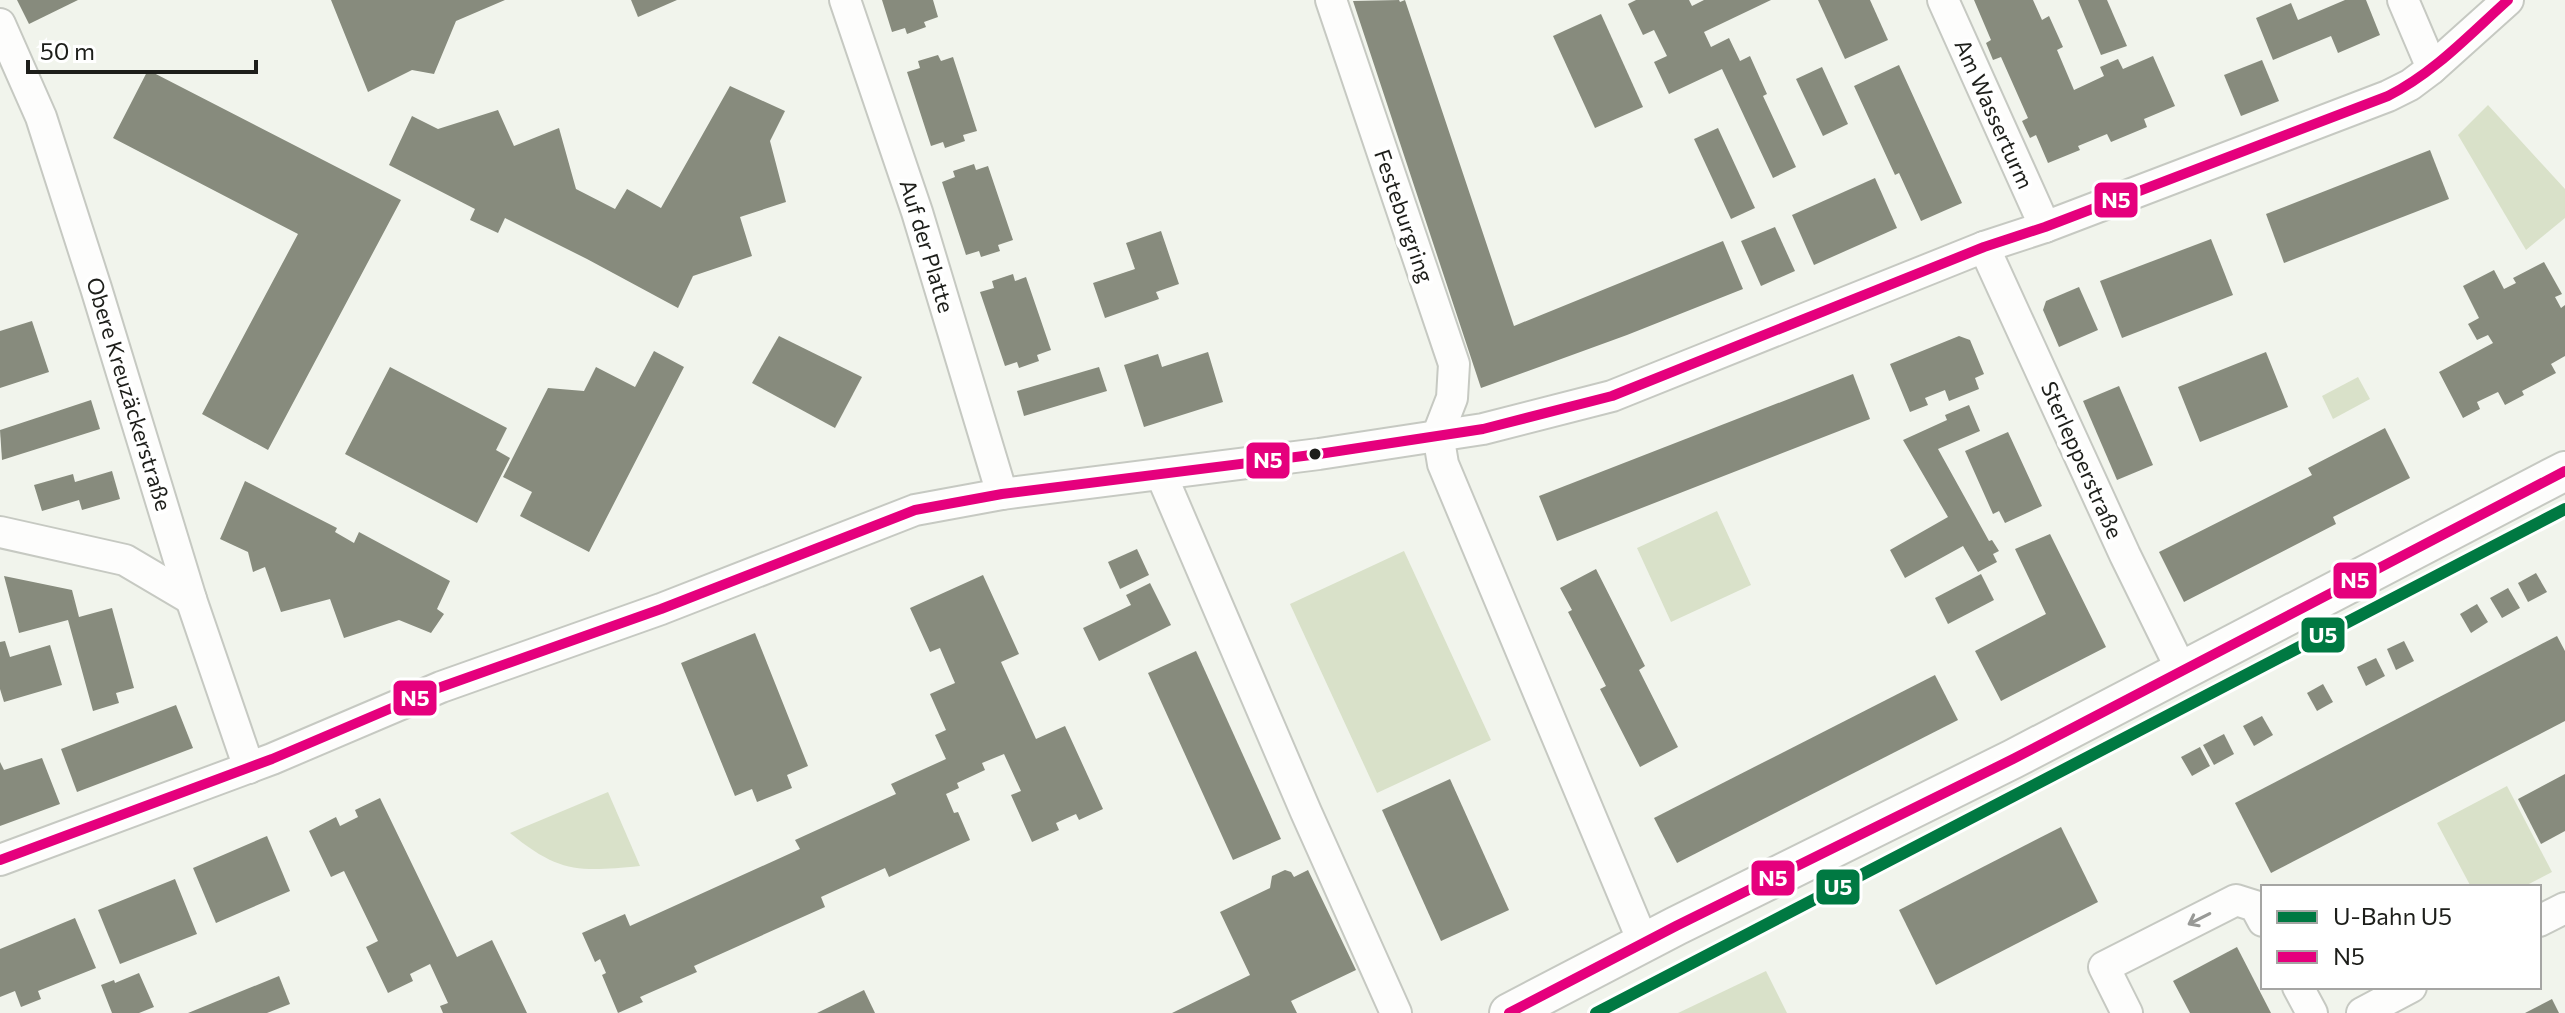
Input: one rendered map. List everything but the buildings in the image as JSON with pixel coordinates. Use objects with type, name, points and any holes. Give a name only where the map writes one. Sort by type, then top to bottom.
[{"type":"main road","points":[[1509,1013],[2013,759],[2565,471]]},
{"type":"street","name":"Auf der Platte","points":[[845,0],[917,212],[1002,494]]},
{"type":"street","name":"Festeburgring","points":[[1331,0],[1454,364],[1452,398],[1438,434]]},
{"type":"street","name":"Am Wasserturm","points":[[1943,0],[2045,227]]},
{"type":"street","points":[[2403,0],[2432,68]]},
{"type":"street","points":[[0,860],[249,768],[404,701],[661,609],[915,510],[1002,494],[1319,454],[1483,429],[1524,416],[1612,396],[1984,247],[2045,227],[2388,96],[2410,85],[2432,68],[2508,0]]},
{"type":"street","name":"Obere Kreuzäckerstraße","points":[[0,24],[41,117],[191,599],[249,768]]},
{"type":"street","name":"Sterlepperstraße","points":[[1984,247],[2125,555],[2182,671]]},
{"type":"street","points":[[1438,434],[1443,464],[1644,944]]},
{"type":"street","points":[[1161,474],[1299,797],[1396,1013]]},
{"type":"street","points":[[0,532],[125,560],[191,599]]},
{"type":"street","points":[[2127,1013],[2104,967],[2236,900],[2255,906],[2261,917]]},
{"type":"street","points":[[2541,920],[2565,908]]},
{"type":"street","points":[[2299,989],[2312,1013]]},
{"type":"street","points":[[2362,1013],[2407,989]]},
{"type":"green space","points":[[2488,105],[2565,189],[2565,218],[2526,250],[2458,135]]},
{"type":"green space","points":[[2358,377],[2370,399],[2333,419],[2322,396]]},
{"type":"green space","points":[[1717,511],[1751,585],[1671,622],[1637,548]]},
{"type":"green space","points":[[1404,551],[1491,740],[1377,793],[1290,604]]},
{"type":"green space","points":[[2507,786],[2552,872],[2527,885],[2470,885],[2437,823]]},
{"type":"green space","points":[[608,792],[640,866],[600,869],[570,867],[542,856],[510,833]]},
{"type":"green space","points":[[1766,971],[1787,1013],[1678,1013]]},
{"type":"metro line","name":"U5","points":[[1596,1013],[2565,509]]},
{"type":"transit line","name":"N5","points":[[0,860],[272,759],[441,687],[661,609],[915,510],[1002,494],[1319,454],[1483,429],[1612,396],[1984,247],[2045,227],[2388,96],[2421,76],[2508,0]]},
{"type":"transit line","name":"N5","points":[[1509,1013],[1676,926],[2013,759],[2565,471]]}]
